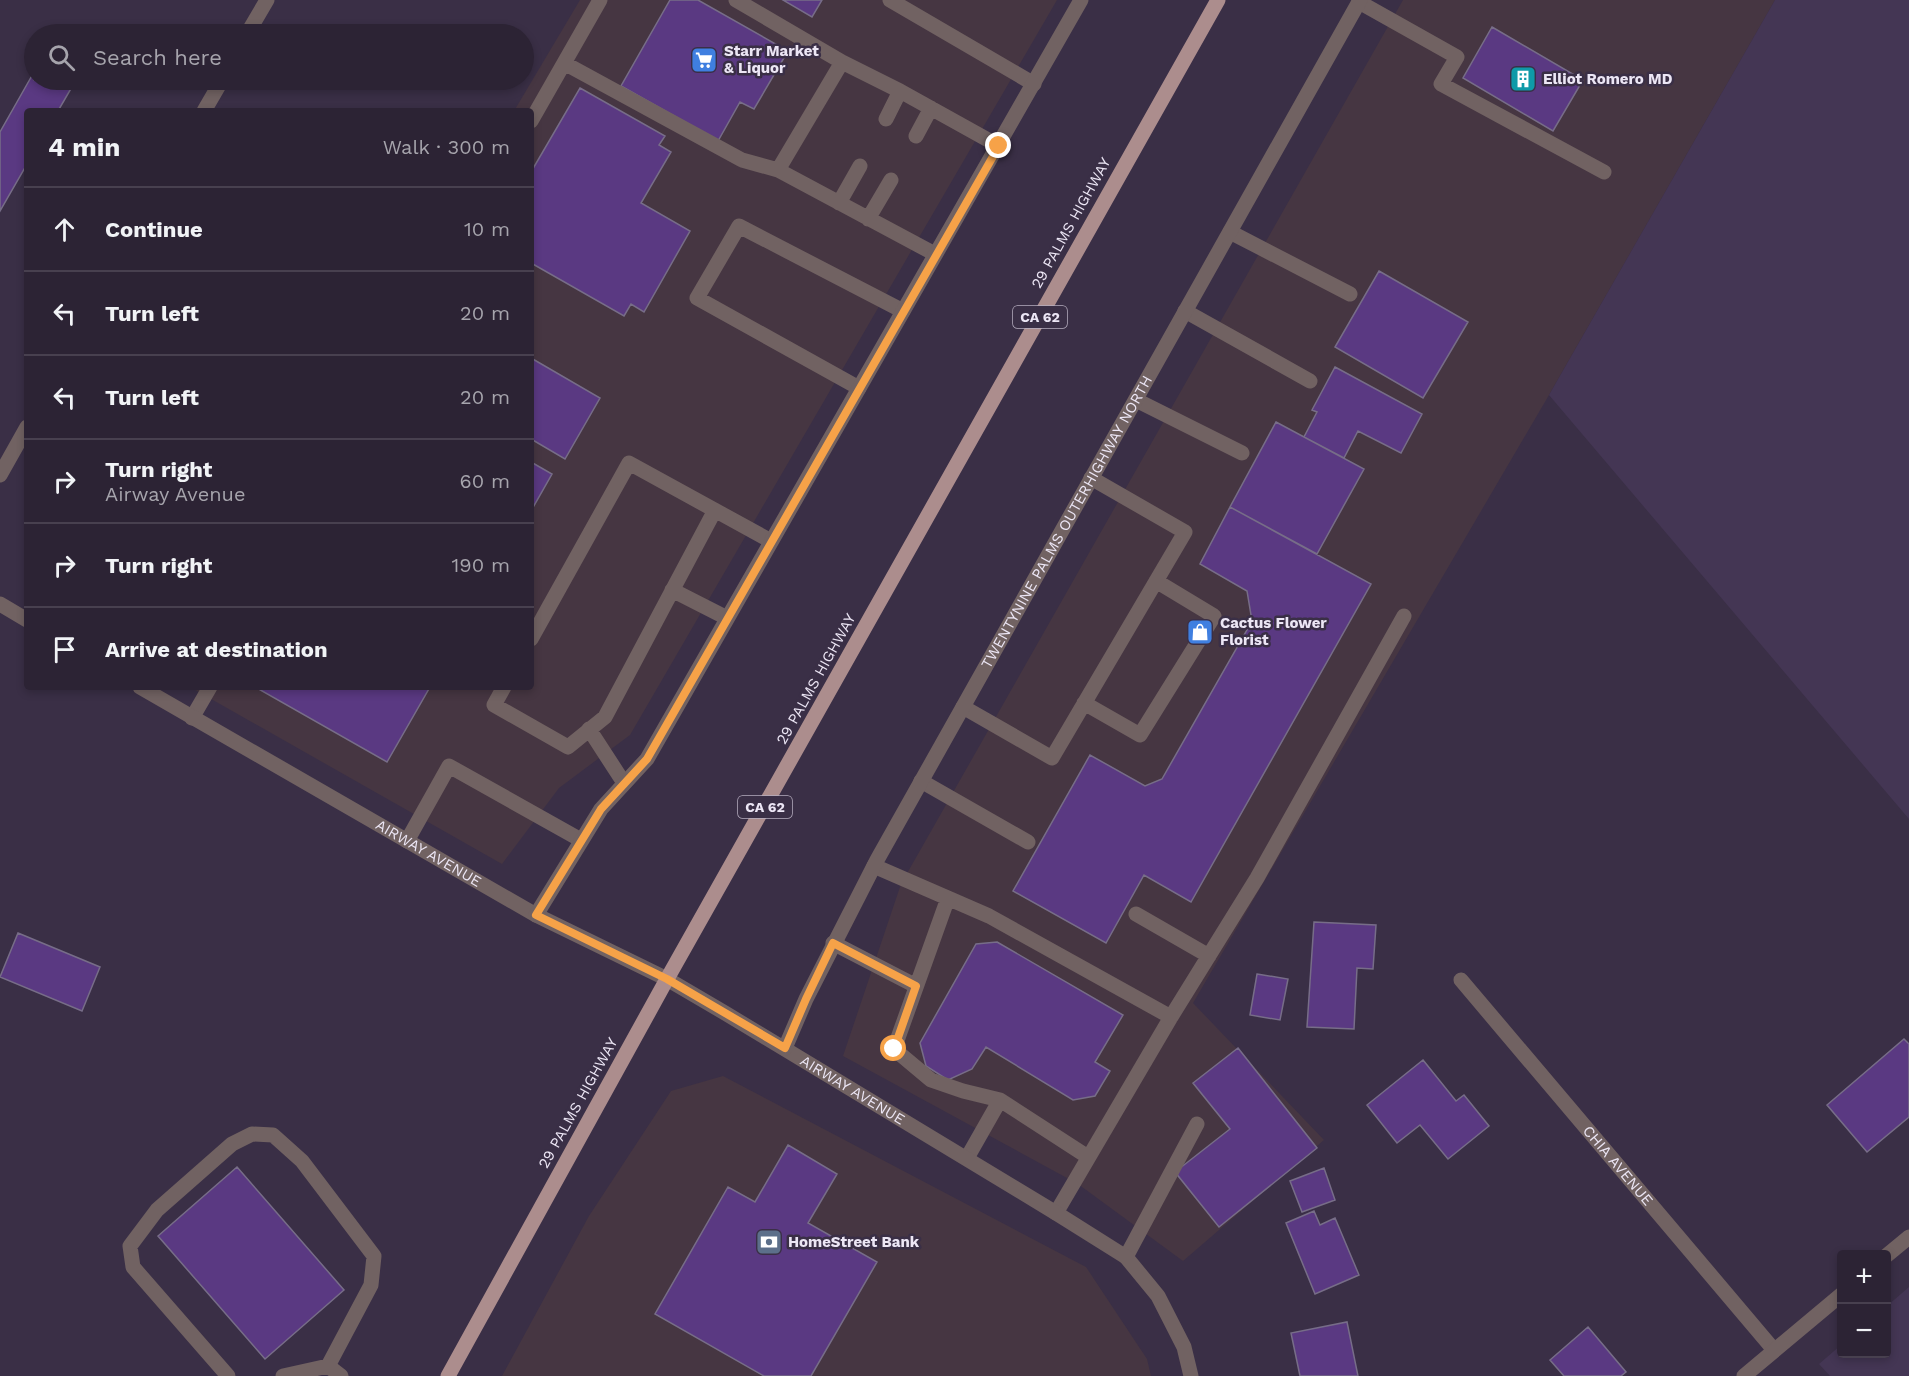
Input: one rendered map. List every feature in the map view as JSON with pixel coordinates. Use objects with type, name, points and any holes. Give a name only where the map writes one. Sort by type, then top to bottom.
[{"type":"main road","name":"29 PALMS HIGHWAY","points":[[448,1376],[667,979],[1218,0]]},
{"type":"street","points":[[253,24],[267,0]]},
{"type":"street","points":[[534,116],[600,0]]},
{"type":"street","points":[[736,0],[842,62],[999,146]]},
{"type":"street","points":[[890,0],[1034,84]]},
{"type":"street","points":[[1359,1],[1457,57],[1441,84],[1604,172]]},
{"type":"street","name":"TWENTYNINE PALMS OUTERHIGHWAY NORTH","points":[[785,1048],[833,943],[874,866],[1359,1]]},
{"type":"street","points":[[536,915],[601,809],[647,759],[999,146],[1034,84],[1075,2]]},
{"type":"street","points":[[778,170],[842,62]]},
{"type":"street","points":[[564,63],[742,160],[778,170],[935,254]]},
{"type":"street","points":[[206,108],[216,90]]},
{"type":"street","points":[[886,119],[900,91]]},
{"type":"street","points":[[916,136],[931,108]]},
{"type":"street","points":[[839,203],[860,166]]},
{"type":"street","points":[[868,219],[891,180]]},
{"type":"street","points":[[859,388],[697,298],[739,226],[903,311]]},
{"type":"street","points":[[1230,232],[1350,294]]},
{"type":"street","points":[[1185,311],[1310,381]]},
{"type":"street","points":[[1136,400],[1242,453]]},
{"type":"street","points":[[0,476],[24,432]]},
{"type":"street","points":[[534,634],[629,463],[771,541]]},
{"type":"street","points":[[963,707],[1052,758],[1185,532],[1091,478]]},
{"type":"street","points":[[502,690],[495,705],[568,747],[604,717],[715,510]]},
{"type":"street","points":[[1084,703],[1140,735],[1214,616],[1156,581]]},
{"type":"street","points":[[672,590],[727,618]]},
{"type":"street","points":[[0,604],[24,618]]},
{"type":"street","points":[[1056,1213],[1171,1017],[1257,878],[1404,616]]},
{"type":"street","name":"AIRWAY AVENUE","points":[[145,690],[536,915],[667,979],[967,1158],[1126,1257],[1158,1296],[1184,1347],[1191,1376]]},
{"type":"street","points":[[192,718],[208,690]]},
{"type":"street","points":[[589,729],[624,783]]},
{"type":"street","points":[[407,841],[449,766],[581,840]]},
{"type":"street","points":[[921,781],[1028,842]]},
{"type":"street","points":[[874,866],[989,916],[1171,1017]]},
{"type":"street","points":[[948,898],[894,1049],[932,1080],[963,1091],[1000,1100],[1089,1157]]},
{"type":"street","points":[[1136,914],[1209,956]]},
{"type":"street","points":[[833,943],[916,986]]},
{"type":"street","name":"CHIA AVENUE","points":[[1461,980],[1774,1350]]},
{"type":"street","points":[[967,1158],[1000,1100]]},
{"type":"street","points":[[1126,1257],[1197,1124]]},
{"type":"street","points":[[228,1376],[133,1268],[130,1246],[157,1210],[232,1144],[252,1134],[273,1135],[302,1161],[374,1256],[371,1285],[328,1366],[283,1376]]},
{"type":"street","points":[[1891,1253],[1909,1237]]},
{"type":"street","points":[[1744,1376],[1837,1298]]},
{"type":"street","points":[[328,1366],[341,1376]]},
{"type":"shaded area","points":[[580,0],[1057,0],[630,735],[559,788],[502,864],[195,690],[534,690],[534,108],[516,108],[526,90],[534,90],[534,77]]},
{"type":"shaded area","points":[[1403,0],[1775,0],[1549,395],[1193,1003],[1324,1140],[1183,1261],[1078,1184],[843,1056],[901,884]]},
{"type":"shaded area","points":[[1775,0],[1909,0],[1909,819],[1549,395]]},
{"type":"shaded area","points":[[723,1076],[1086,1267],[1147,1359],[1151,1376],[502,1376],[589,1216],[671,1091]]},
{"type":"shaded area","points":[[1909,1287],[1909,1376],[1830,1376],[1819,1364],[1837,1348],[1837,1358],[1891,1358],[1891,1303]]},
{"type":"building","points":[[670,0],[698,0],[788,51],[754,109],[740,102],[718,141],[621,86]]},
{"type":"building","points":[[783,0],[822,0],[812,17]]},
{"type":"building","name":"Elliot Romero MD","points":[[1492,27],[1583,80],[1553,131],[1463,78]]},
{"type":"building","points":[[580,88],[665,136],[659,145],[671,152],[641,203],[690,231],[644,312],[631,304],[624,316],[534,265],[534,167]]},
{"type":"building","points":[[24,90],[70,90],[60,108],[24,108],[24,169],[0,211],[0,132]]},
{"type":"building","points":[[1379,271],[1468,322],[1423,398],[1335,347]]},
{"type":"building","points":[[534,360],[600,398],[565,459],[534,441]]},
{"type":"building","points":[[1335,367],[1422,414],[1401,453],[1358,431],[1344,458],[1304,437],[1317,412],[1312,410]]},
{"type":"building","points":[[1276,422],[1364,469],[1317,554],[1230,507]]},
{"type":"building","points":[[534,464],[552,474],[534,506]]},
{"type":"building","points":[[1230,507],[1371,584],[1191,902],[1144,875],[1106,943],[1013,891],[1090,755],[1145,786],[1162,779],[1252,621],[1247,591],[1200,564]]},
{"type":"building","points":[[260,690],[428,690],[387,762]]},
{"type":"building","points":[[1314,922],[1376,925],[1373,969],[1357,968],[1354,1029],[1307,1027]]},
{"type":"building","points":[[18,933],[100,967],[82,1011],[0,977]]},
{"type":"building","points":[[997,942],[1123,1015],[1095,1062],[1110,1071],[1095,1096],[1073,1100],[986,1047],[972,1069],[948,1080],[926,1066],[920,1043],[976,944]]},
{"type":"building","points":[[1257,974],[1288,979],[1280,1020],[1250,1015]]},
{"type":"building","points":[[1904,1039],[1909,1044],[1909,1117],[1867,1152],[1827,1105]]},
{"type":"building","points":[[1238,1048],[1317,1148],[1219,1227],[1175,1172],[1230,1129],[1193,1083]]},
{"type":"building","points":[[1423,1060],[1456,1101],[1464,1095],[1489,1126],[1448,1159],[1420,1125],[1397,1143],[1367,1105]]},
{"type":"building","name":"HomeStreet Bank","points":[[788,1145],[837,1174],[808,1223],[877,1262],[811,1376],[764,1376],[655,1314],[728,1187],[755,1202]]},
{"type":"building","points":[[237,1167],[344,1290],[265,1359],[158,1236]]},
{"type":"building","points":[[1324,1168],[1335,1200],[1302,1212],[1290,1181]]},
{"type":"building","points":[[1314,1211],[1320,1225],[1335,1218],[1359,1275],[1315,1294],[1286,1223]]},
{"type":"building","points":[[1347,1322],[1358,1376],[1300,1376],[1291,1333]]},
{"type":"building","points":[[1588,1327],[1626,1372],[1621,1376],[1564,1376],[1550,1360]]},
{"type":"place","name":"Starr Market & Liquor","points":[[704,60]]},
{"type":"place","name":"Elliot Romero MD","points":[[1523,79]]},
{"type":"place","name":"Cactus Flower Florist","points":[[1200,632]]},
{"type":"place","name":"HomeStreet Bank","points":[[769,1242]]},
{"type":"route","points":[[894,1049],[916,986],[833,943],[785,1048],[667,979],[536,915],[601,809],[647,759],[999,146]]}]
